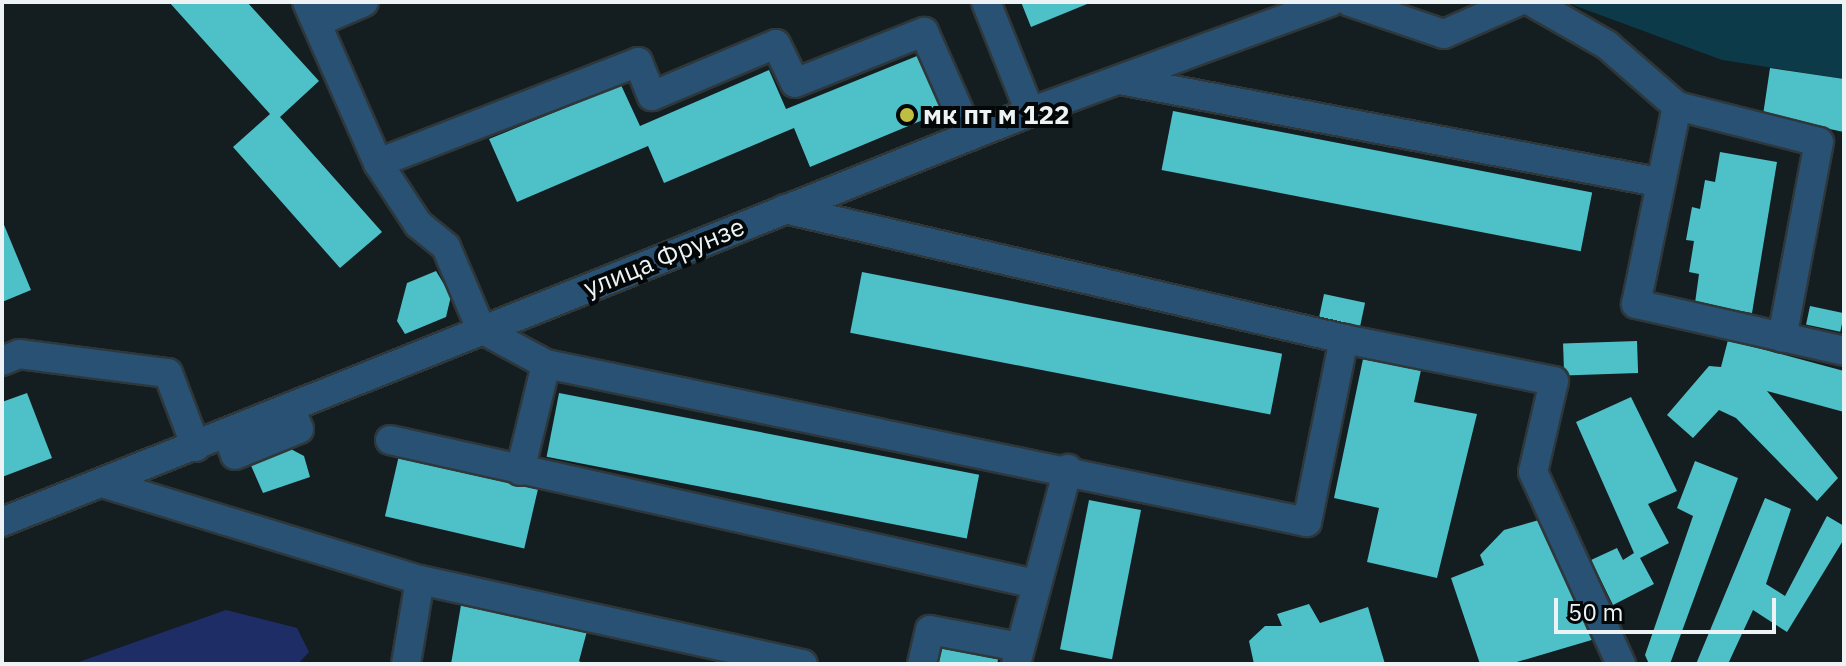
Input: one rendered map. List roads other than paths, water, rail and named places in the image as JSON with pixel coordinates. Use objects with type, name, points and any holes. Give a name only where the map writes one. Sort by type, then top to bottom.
[{"type":"street","points":[[364,2],[312,12],[378,163],[418,224],[446,247],[481,329],[546,364],[1068,469],[1307,522],[1344,339]]},
{"type":"street","points":[[986,2],[1030,112]]},
{"type":"street","name":"улица Фрунзе","points":[[2,522],[1030,112],[1330,2]]},
{"type":"street","points":[[1350,2],[1444,34],[1517,2]]},
{"type":"street","points":[[1532,2],[1607,45],[1677,106],[1819,142],[1782,338]]},
{"type":"street","points":[[378,163],[638,62],[652,96],[776,44],[795,83],[924,32],[970,136]]},
{"type":"street","points":[[1117,79],[1658,182]]},
{"type":"street","points":[[1677,106],[1658,182],[1636,304],[1844,351]]},
{"type":"street","points":[[785,209],[1344,339],[1554,381],[1533,472],[1621,664]]},
{"type":"street","points":[[2,361],[19,354],[168,373],[196,447]]},
{"type":"street","points":[[520,471],[546,364]]},
{"type":"street","points":[[390,440],[1036,584]]},
{"type":"street","points":[[922,664],[930,630],[1017,655],[1068,469]]},
{"type":"street","points":[[102,483],[420,580],[803,664]]},
{"type":"street","points":[[406,664],[420,580]]},
{"type":"water","points":[[226,610],[297,628],[309,652],[298,664],[73,664]]},
{"type":"place","name":"мк пт м 122","points":[[907,115]]}]
